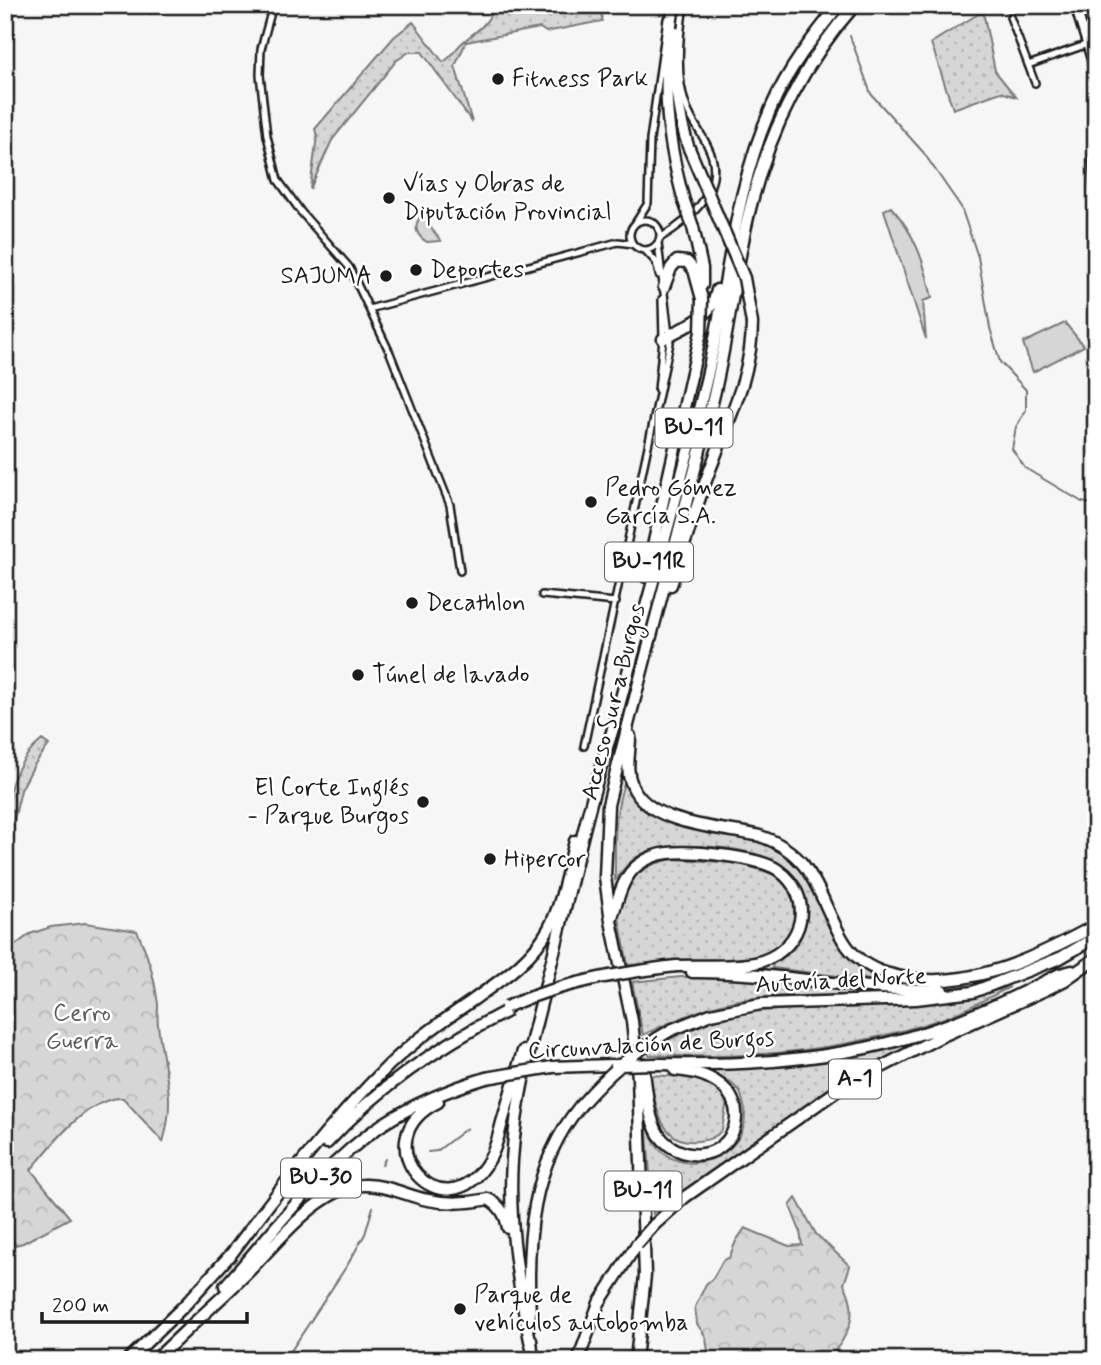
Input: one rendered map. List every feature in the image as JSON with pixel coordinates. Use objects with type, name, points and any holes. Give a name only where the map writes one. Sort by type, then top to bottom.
[{"type":"highway","name":"BU-11R","points":[[655,620],[670,589],[713,461],[744,381],[751,352],[752,323],[744,278],[688,146],[679,116],[674,82],[674,5]]},
{"type":"highway","points":[[674,5],[666,65],[666,106],[672,159],[693,227],[702,268],[702,299]]},
{"type":"highway","name":"Acceso Sur a Burgos","points":[[531,1345],[521,1297],[512,1209],[512,1160],[518,1109],[534,1028],[598,774],[612,732],[705,387],[741,198],[759,134],[810,41],[839,5]]},
{"type":"highway","name":"Acceso Sur a Burgos","points":[[636,1360],[644,1298],[645,1254],[638,1078],[632,1021],[611,921],[605,877],[608,805],[724,352],[751,203],[771,139],[801,78],[855,5]]},
{"type":"highway","points":[[667,337],[699,319],[715,302],[737,188],[759,134]]},
{"type":"highway","points":[[664,280],[677,261],[687,262],[694,270],[702,299]]},
{"type":"highway","name":"BU-11R","points":[[598,774],[698,351],[702,299]]},
{"type":"highway","points":[[629,718],[629,776],[643,802],[672,818],[760,836],[792,853],[815,880],[846,946],[863,962],[883,972],[908,979],[935,981],[988,972],[1044,952],[1096,925]]},
{"type":"highway","points":[[229,1257],[285,1182],[348,1108],[390,1064],[515,969],[534,951],[551,925],[589,795],[598,774]]},
{"type":"highway","points":[[611,921],[623,886],[636,866],[668,853],[723,855],[760,862],[775,868],[795,887],[800,908],[797,932],[789,946],[773,957],[751,964],[675,969]]},
{"type":"highway","name":"Autovía del Norte","points":[[533,1360],[528,1251],[537,1191],[556,1142],[580,1106],[615,1068],[638,1049],[671,1030],[711,1014],[761,1004],[916,999],[973,992],[1060,958],[1096,937]]},
{"type":"highway","name":"A-1","points":[[578,1360],[599,1303],[637,1244],[654,1224],[685,1197],[841,1088],[938,1038],[1065,980],[1096,958]]},
{"type":"highway","name":"Circunvalación de Burgos","points":[[128,1360],[229,1257],[346,1122],[394,1079],[436,1050],[506,1009],[589,985],[675,969],[746,973],[900,990],[945,990],[998,983]]},
{"type":"highway","name":"Circunvalación de Burgos","points":[[155,1360],[192,1324],[296,1205],[344,1156],[384,1124],[436,1096],[486,1078],[552,1067],[658,1064],[673,1067],[789,1059],[882,1044],[924,1033],[986,1010],[1060,974],[1077,969]]},
{"type":"highway","points":[[632,1021],[638,1035],[651,1111],[660,1135],[676,1150],[698,1154],[712,1151],[732,1133],[736,1121],[734,1101],[719,1082],[709,1076],[673,1067]]},
{"type":"highway","points":[[486,1078],[465,1091],[435,1103],[411,1125],[406,1153],[417,1177],[426,1183],[440,1189],[452,1189],[464,1186],[482,1171],[495,1149],[523,1050],[534,1028]]},
{"type":"highway","points":[[192,1324],[320,1202],[332,1194],[362,1184],[429,1200],[466,1202],[488,1199],[493,1202],[500,1207],[507,1219],[514,1271],[521,1297]]},
{"type":"main road","points":[[1075,5],[1096,72]]},
{"type":"main road","points":[[1096,116],[1096,190]]},
{"type":"street","points":[[273,5],[261,49],[260,75],[267,136],[278,180],[301,212],[349,267],[390,353],[450,505],[460,570]]},
{"type":"street","points":[[618,243],[630,232],[648,204],[650,140],[674,5]]},
{"type":"street","points":[[645,250],[701,204],[712,185],[712,157],[687,108],[683,92],[681,35],[684,5]]},
{"type":"street","points":[[1010,18],[1035,83]]},
{"type":"street","points":[[1028,65],[1088,44]]},
{"type":"street","points":[[584,746],[665,373],[667,337],[659,228],[646,220],[636,222]]},
{"type":"street","points":[[630,232],[633,244]]},
{"type":"street","points":[[369,309],[618,243],[633,244],[645,250],[656,262],[664,280],[667,337]]},
{"type":"street","points":[[542,595],[616,602]]},
{"type":"green space","points":[[494,5],[580,5],[582,9],[596,5],[602,21],[546,32],[540,28],[466,42],[455,66],[472,122],[422,52],[409,52],[396,61],[332,140],[310,189],[317,136],[315,129],[394,37],[413,22],[443,62],[484,24]]},
{"type":"green space","points":[[983,11],[995,71],[1016,97],[1001,92],[953,109],[931,43]]},
{"type":"green space","points":[[891,207],[913,238],[926,273],[932,298],[923,301],[926,339],[884,210]]},
{"type":"green space","points":[[426,212],[431,228],[441,241],[427,242],[419,235],[417,223]]},
{"type":"green space","points":[[1065,323],[1084,346],[1033,372],[1023,343]]},
{"type":"green space","points":[[42,740],[49,745],[34,765],[21,790],[11,833],[5,838],[8,797],[16,772],[31,750]]},
{"type":"green space","points":[[625,781],[635,799],[649,811],[748,836],[772,844],[794,857],[812,884],[827,922],[854,963],[879,981],[772,968],[773,963],[786,955],[796,944],[803,931],[806,903],[795,877],[771,859],[735,849],[714,847],[655,849],[638,856],[615,880],[617,817]]},
{"type":"green space","points":[[672,859],[737,863],[774,874],[787,886],[793,901],[795,921],[784,944],[764,956],[628,965],[618,913],[625,894],[637,874],[654,864]]},
{"type":"green space","name":"Cerro Guerra","points":[[85,923],[137,931],[141,939],[153,976],[158,1004],[158,1025],[169,1096],[167,1125],[163,1142],[123,1098],[96,1105],[71,1124],[31,1170],[70,1218],[15,1245],[5,1222],[5,953],[30,934],[51,927]]},
{"type":"green space","points":[[681,977],[753,977],[869,992],[868,996],[787,996],[739,1000],[690,1014],[643,1035],[632,982]]},
{"type":"green space","points":[[1010,987],[941,1019],[870,1039],[833,1046],[723,1056],[649,1055],[647,1049],[711,1021],[755,1011],[973,996]]},
{"type":"green space","points":[[926,1037],[846,1079],[653,1214],[646,1120],[653,1140],[664,1153],[678,1161],[695,1163],[726,1152],[737,1140],[744,1124],[744,1106],[739,1091],[708,1070],[818,1061]]},
{"type":"green space","points":[[650,1075],[693,1078],[711,1085],[727,1101],[722,1130],[714,1137],[702,1141],[685,1140],[675,1136],[661,1120]]},
{"type":"green space","points":[[796,1198],[816,1234],[850,1266],[844,1284],[851,1305],[850,1324],[846,1333],[827,1360],[709,1360],[706,1337],[697,1324],[695,1307],[706,1284],[713,1278],[723,1260],[729,1258],[745,1228],[789,1246],[802,1245],[800,1231],[790,1206]]},
{"type":"waterway","points":[[850,36],[871,94],[923,152],[961,207],[978,257],[990,328],[1000,362],[1026,390],[1026,410],[1016,427],[1012,449],[1025,468],[1082,502],[1096,505]]},
{"type":"waterway","points":[[428,1152],[437,1151],[467,1128]]},
{"type":"waterway","points":[[382,1165],[385,1159]]},
{"type":"waterway","points":[[285,1360],[348,1264],[365,1234],[373,1207]]},
{"type":"waterway","points":[[1094,1360],[1096,1348]]},
{"type":"place","name":"Fitness Park","points":[[498,79]]},
{"type":"place","name":"Vías y Obras de Diputación Provincial","points":[[389,198]]},
{"type":"place","name":"Deportes","points":[[416,270]]},
{"type":"place","name":"SAJUMA","points":[[386,276]]},
{"type":"place","name":"Pedro Gómez García S.A.","points":[[591,502]]},
{"type":"place","name":"Decathlon","points":[[412,603]]},
{"type":"place","name":"Túnel de lavado","points":[[358,675]]},
{"type":"place","name":"El Corte Inglés - Parque Burgos","points":[[423,802]]},
{"type":"place","name":"Hipercor","points":[[490,859]]},
{"type":"place","name":"Parque de vehículos autobomba","points":[[460,1309]]}]
